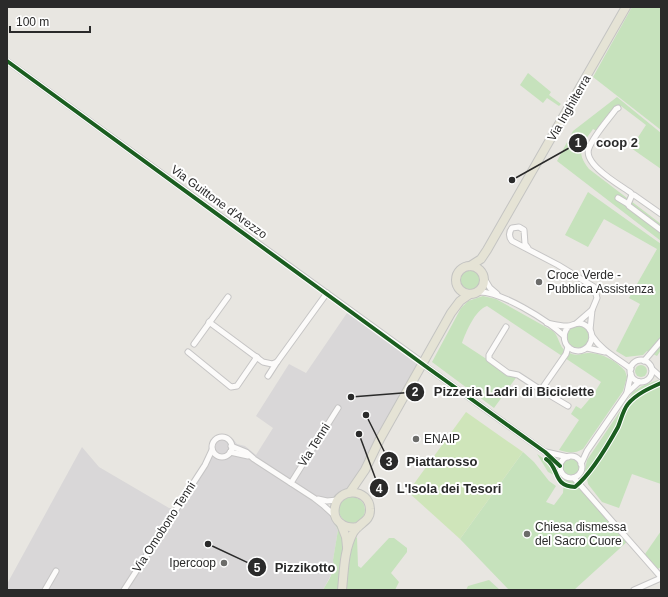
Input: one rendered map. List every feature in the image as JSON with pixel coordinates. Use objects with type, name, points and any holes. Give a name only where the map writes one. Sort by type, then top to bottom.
[{"type":"main road","name":"Via Inghilterra","points":[[451,314],[458,288],[456,281],[457,273],[462,268],[470,266],[487,250],[626,7]]},
{"type":"main road","name":"Via Inghilterra","points":[[337,500],[341,496],[350,492],[365,470],[380,439],[451,314],[460,302],[483,286],[484,261],[487,250]]},
{"type":"main road","points":[[470,266],[478,268],[484,276]]},
{"type":"main road","points":[[458,288],[461,292],[474,293]]},
{"type":"main road","name":"Via Inghilterra","points":[[347,550],[354,531],[365,523],[369,515],[370,507],[364,496],[362,485],[365,470]]},
{"type":"main road","points":[[350,492],[355,492],[364,496]]},
{"type":"main road","points":[[335,516],[334,511],[337,500]]},
{"type":"main road","name":"Via Inghilterra","points":[[335,516],[341,524],[346,537],[347,550],[342,590]]},
{"type":"main road","points":[[341,524],[346,527],[358,527]]},
{"type":"street","name":"Via Guittone d'Arezzo","points":[[7,61],[419,360]]},
{"type":"street","points":[[618,108],[592,141],[588,149],[588,155],[591,162],[600,171],[661,214]]},
{"type":"street","points":[[628,204],[632,195]]},
{"type":"street","points":[[618,198],[661,230]]},
{"type":"street","points":[[528,248],[525,244],[524,230],[519,227],[512,228],[509,233],[510,239],[582,278],[594,287],[597,298],[592,310],[591,343],[586,348],[578,351],[568,347],[564,336],[568,327]]},
{"type":"street","points":[[484,276],[490,288],[499,296]]},
{"type":"street","points":[[474,293],[487,292],[499,296],[547,323],[564,336]]},
{"type":"street","points":[[268,376],[327,293]]},
{"type":"street","points":[[194,344],[228,297]]},
{"type":"street","points":[[547,323],[568,327],[577,323],[592,310]]},
{"type":"street","points":[[209,322],[263,362],[272,364],[277,362]]},
{"type":"street","points":[[577,323],[585,324],[597,344],[606,352],[618,359],[631,372],[634,379],[639,382]]},
{"type":"street","points":[[506,327],[489,355],[489,359],[508,373],[518,375],[568,406]]},
{"type":"street","points":[[618,359],[635,362],[644,361],[661,341]]},
{"type":"street","points":[[541,390],[566,354],[568,347]]},
{"type":"street","points":[[586,348],[606,352]]},
{"type":"street","points":[[650,377],[650,367],[655,348]]},
{"type":"street","points":[[566,354],[574,350]]},
{"type":"street","points":[[188,352],[231,387],[237,386],[257,357]]},
{"type":"street","points":[[644,361],[661,377]]},
{"type":"street","points":[[627,393],[631,372],[635,362]]},
{"type":"street","points":[[428,368],[546,452],[560,466],[563,475],[568,478],[576,476],[581,470],[581,464],[588,450],[627,393],[639,382],[645,381],[650,377],[661,377]]},
{"type":"street","name":"Via Tenni","points":[[291,483],[338,408]]},
{"type":"street","name":"Via Omobono Tenni","points":[[124,590],[205,465],[212,450],[212,444],[219,437],[226,438],[229,440],[231,449]]},
{"type":"street","name":"Via Omobono Tenni","points":[[231,449],[246,452],[254,459],[314,498],[335,516]]},
{"type":"street","name":"Via Omobono Tenni","points":[[205,465],[218,456],[224,457],[231,449]]},
{"type":"street","points":[[212,450],[218,456]]},
{"type":"street","points":[[546,452],[577,458],[588,450]]},
{"type":"street","points":[[560,466],[563,460],[568,457]]},
{"type":"street","points":[[577,458],[581,464]]},
{"type":"street","points":[[576,476],[584,488],[661,578],[634,590]]},
{"type":"street","name":"Via Omobono Tenni","points":[[314,498],[327,502],[337,500]]},
{"type":"street","points":[[45,590],[56,571]]},
{"type":"shaded area","points":[[347,313],[417,364],[374,442],[354,483],[334,498],[327,500],[328,511],[338,530],[333,560],[335,564],[323,590],[7,590],[7,584],[82,447],[99,467],[169,508],[173,508],[202,466],[209,452],[209,446],[216,437],[227,435],[237,444],[245,446],[256,455],[273,428],[256,416],[289,364],[306,373]]},
{"type":"green space","points":[[632,7],[661,7],[661,130],[593,77]]},
{"type":"green space","points":[[528,73],[551,92],[549,95],[561,104],[559,106],[547,98],[543,103],[520,85]]},
{"type":"green space","points":[[617,97],[661,133],[661,169],[631,148],[646,125],[621,106],[616,109],[599,132],[593,129],[583,144],[581,153],[582,157],[589,169],[661,224],[661,241],[557,161],[573,131]]},
{"type":"green space","points":[[588,192],[661,244],[661,350],[657,356],[647,351],[643,355],[626,357],[616,351],[640,304],[629,298],[657,249],[604,219],[588,247],[565,235]]},
{"type":"green space","points":[[470,269],[478,272],[481,280],[478,288],[470,291],[462,288],[459,280],[462,272]]},
{"type":"green space","points":[[483,296],[496,299],[553,331],[562,347],[570,353],[576,355],[595,353],[605,356],[614,361],[625,371],[627,377],[623,391],[583,449],[577,452],[565,452],[559,450],[579,420],[571,414],[576,406],[581,409],[593,395],[601,382],[487,306],[483,308],[475,317],[462,343],[508,373],[518,375],[494,408],[432,362],[461,308],[468,301]]},
{"type":"green space","points":[[578,326],[586,329],[589,337],[586,345],[578,348],[570,345],[567,337],[570,329]]},
{"type":"green space","points":[[639,365],[643,365],[647,371],[643,377],[639,377],[635,373],[635,369]]},
{"type":"green space","points":[[658,380],[661,381],[661,484],[632,474],[619,508],[602,502],[588,484],[585,469],[587,460],[633,392],[642,386]]},
{"type":"green space","points":[[466,412],[523,452],[460,539],[408,492]]},
{"type":"green space","points":[[523,452],[534,462],[549,481],[556,486],[546,502],[554,505],[563,493],[564,480],[575,482],[629,540],[574,590],[509,590],[460,539]]},
{"type":"green space","points":[[537,454],[555,466],[558,471],[557,474],[554,475],[548,472]]},
{"type":"green space","points":[[571,459],[577,461],[579,467],[577,473],[571,475],[565,473],[563,467],[565,461]]},
{"type":"green space","points":[[352,497],[362,500],[365,510],[362,520],[352,523],[342,520],[339,510],[342,500]]},
{"type":"green space","points":[[332,519],[341,530],[345,544],[339,590],[323,590],[331,576],[334,564],[333,560],[338,530]]},
{"type":"green space","points":[[661,531],[661,567],[658,569],[645,554]]},
{"type":"green space","points":[[357,537],[358,566],[361,568],[389,538],[394,538],[407,548],[407,552],[391,573],[399,582],[395,590],[346,590],[349,554],[353,542]]},
{"type":"green space","points":[[489,580],[500,590],[466,590],[468,586]]},
{"type":"cycle path","points":[[7,61],[545,452],[560,466]]},
{"type":"cycle path","points":[[546,459],[553,467],[559,480],[568,486],[575,487],[587,475],[604,450],[618,427],[626,406],[639,394],[661,383]]},
{"type":"place","name":"coop 2","points":[[512,180]]},
{"type":"place","name":"Croce Verde - Pubblica Assistenza","points":[[539,282]]},
{"type":"place","name":"Pizzeria Ladri di Biciclette","points":[[351,397]]},
{"type":"place","name":"Piattarosso","points":[[366,415]]},
{"type":"place","name":"L'Isola dei Tesori","points":[[359,434]]},
{"type":"place","name":"ENAIP","points":[[416,439]]},
{"type":"place","name":"Chiesa dismessa del Sacro Cuore","points":[[527,534]]},
{"type":"place","name":"Pizzikotto","points":[[208,544]]},
{"type":"place","name":"Ipercoop","points":[[224,563]]}]
